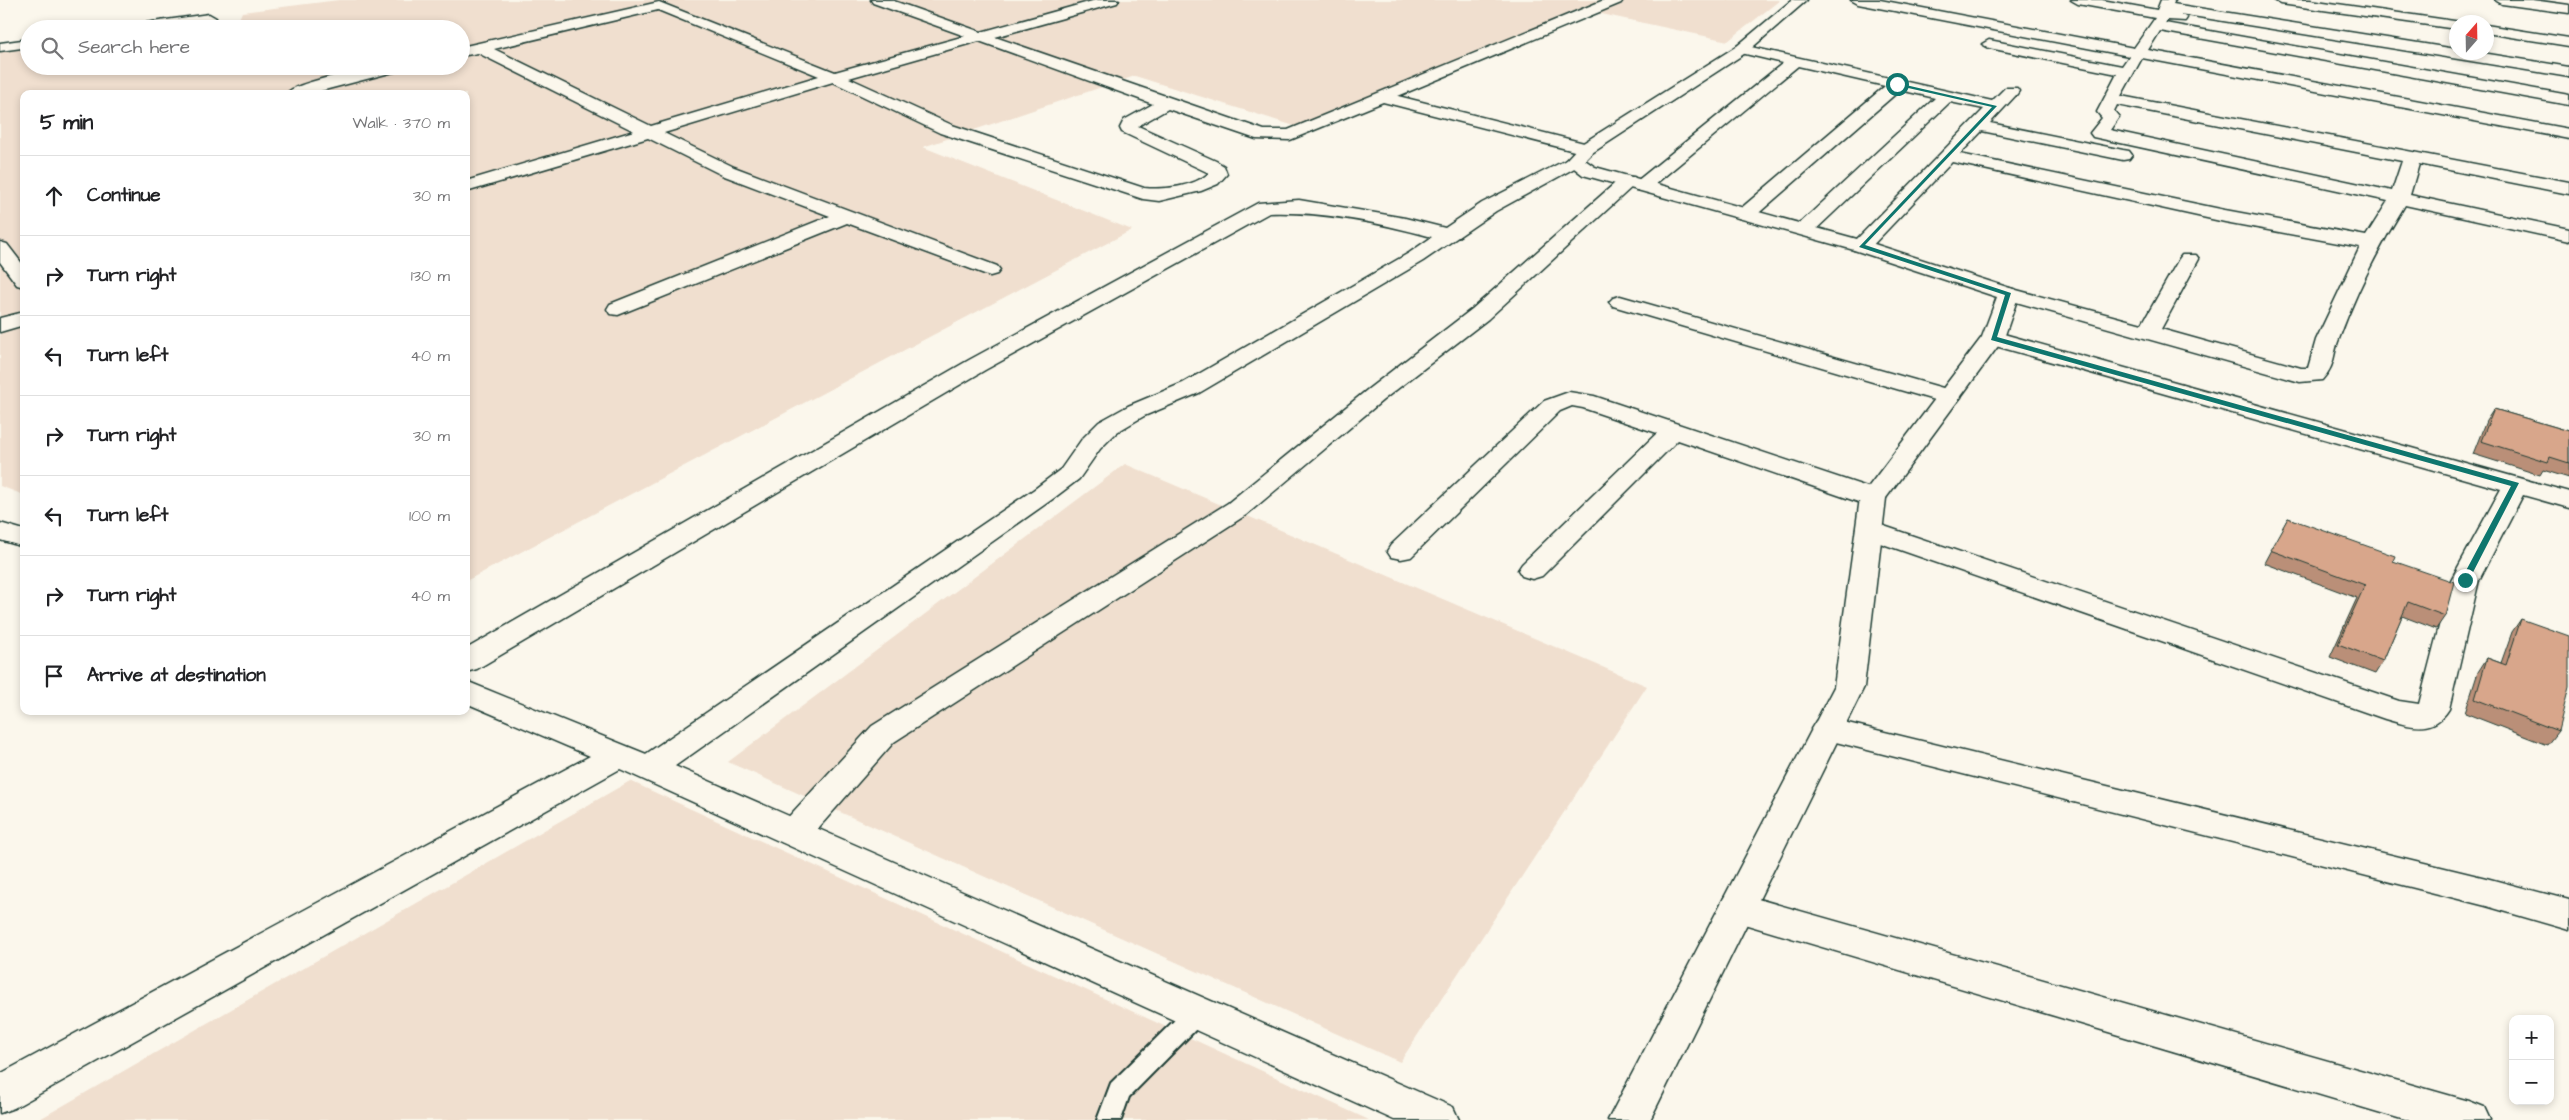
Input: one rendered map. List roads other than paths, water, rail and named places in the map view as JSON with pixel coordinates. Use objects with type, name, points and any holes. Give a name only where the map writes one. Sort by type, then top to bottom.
[{"type":"street","points":[[470,50],[685,0]]},
{"type":"street","points":[[878,0],[1166,103],[1262,135],[1273,136],[1290,135],[1616,0]]},
{"type":"street","points":[[470,186],[834,78],[1112,0]]},
{"type":"street","points":[[0,1095],[633,762],[1045,493],[1070,474],[1091,444],[1108,427],[1136,411],[1200,384],[1297,325],[1349,298],[1489,207],[1580,155],[1742,49],[1800,0]]},
{"type":"street","points":[[1847,13],[1862,0],[2569,134]]},
{"type":"street","points":[[2078,0],[2376,65],[2569,100]]},
{"type":"street","points":[[2281,0],[2449,24]]},
{"type":"street","points":[[2502,0],[2569,9]]},
{"type":"street","points":[[659,6],[834,78],[946,129],[1143,193],[1159,195],[1195,187],[1212,180],[1218,174],[1218,170],[1210,165],[1128,128],[1130,124],[1166,103]]},
{"type":"street","points":[[2160,17],[2105,112],[2111,118],[2099,133],[2395,205]]},
{"type":"street","points":[[2129,34],[2160,17],[2569,72]]},
{"type":"street","points":[[195,20],[209,18]]},
{"type":"street","points":[[2494,30],[2569,42]]},
{"type":"street","points":[[1978,42],[2120,84],[2412,158],[2569,188]]},
{"type":"street","points":[[0,46],[20,44]]},
{"type":"street","points":[[480,48],[728,171],[844,217],[990,270]]},
{"type":"street","points":[[1742,49],[1995,106]]},
{"type":"street","points":[[794,833],[883,734],[1237,509],[1375,395],[1480,314],[1635,184],[1796,61]]},
{"type":"street","points":[[304,90],[362,75]]},
{"type":"street","points":[[1746,214],[1897,84]]},
{"type":"street","points":[[2120,84],[2140,87]]},
{"type":"street","points":[[1861,246],[2011,91]]},
{"type":"street","points":[[1804,230],[1947,96]]},
{"type":"street","points":[[1382,97],[1580,155],[1589,171],[1861,246],[2008,294],[2300,375],[2314,375],[2321,368],[2327,340],[2372,244],[2395,205],[2412,158]]},
{"type":"street","points":[[2316,122],[2569,172]]},
{"type":"street","points":[[1977,125],[2395,205],[2569,235]]},
{"type":"street","points":[[1947,156],[2224,216],[2372,244]]},
{"type":"street","points":[[470,660],[977,365],[1265,207],[1299,206],[1405,224],[1448,235]]},
{"type":"street","points":[[618,309],[844,217]]},
{"type":"street","points":[[0,248],[20,276]]},
{"type":"street","points":[[2148,333],[2189,259]]},
{"type":"street","points":[[1628,1120],[1849,686],[1874,498],[1993,338],[2008,294]]},
{"type":"street","points":[[1620,302],[1949,397]]},
{"type":"street","points":[[0,325],[20,319]]},
{"type":"street","points":[[1993,338],[2569,500]]},
{"type":"street","points":[[1401,551],[1552,406],[1569,399],[1586,401],[1874,498]]},
{"type":"street","points":[[1532,570],[1673,431]]},
{"type":"street","points":[[1870,530],[2396,711],[2425,716],[2433,709],[2465,580],[2516,485]]},
{"type":"street","points":[[0,531],[20,538]]},
{"type":"street","points":[[470,694],[633,762],[1438,1120]]},
{"type":"street","points":[[1827,729],[2486,892],[2569,915]]},
{"type":"street","points":[[1736,908],[2469,1120]]},
{"type":"lane","points":[[1109,1120],[1119,1091],[1197,1013]]}]
